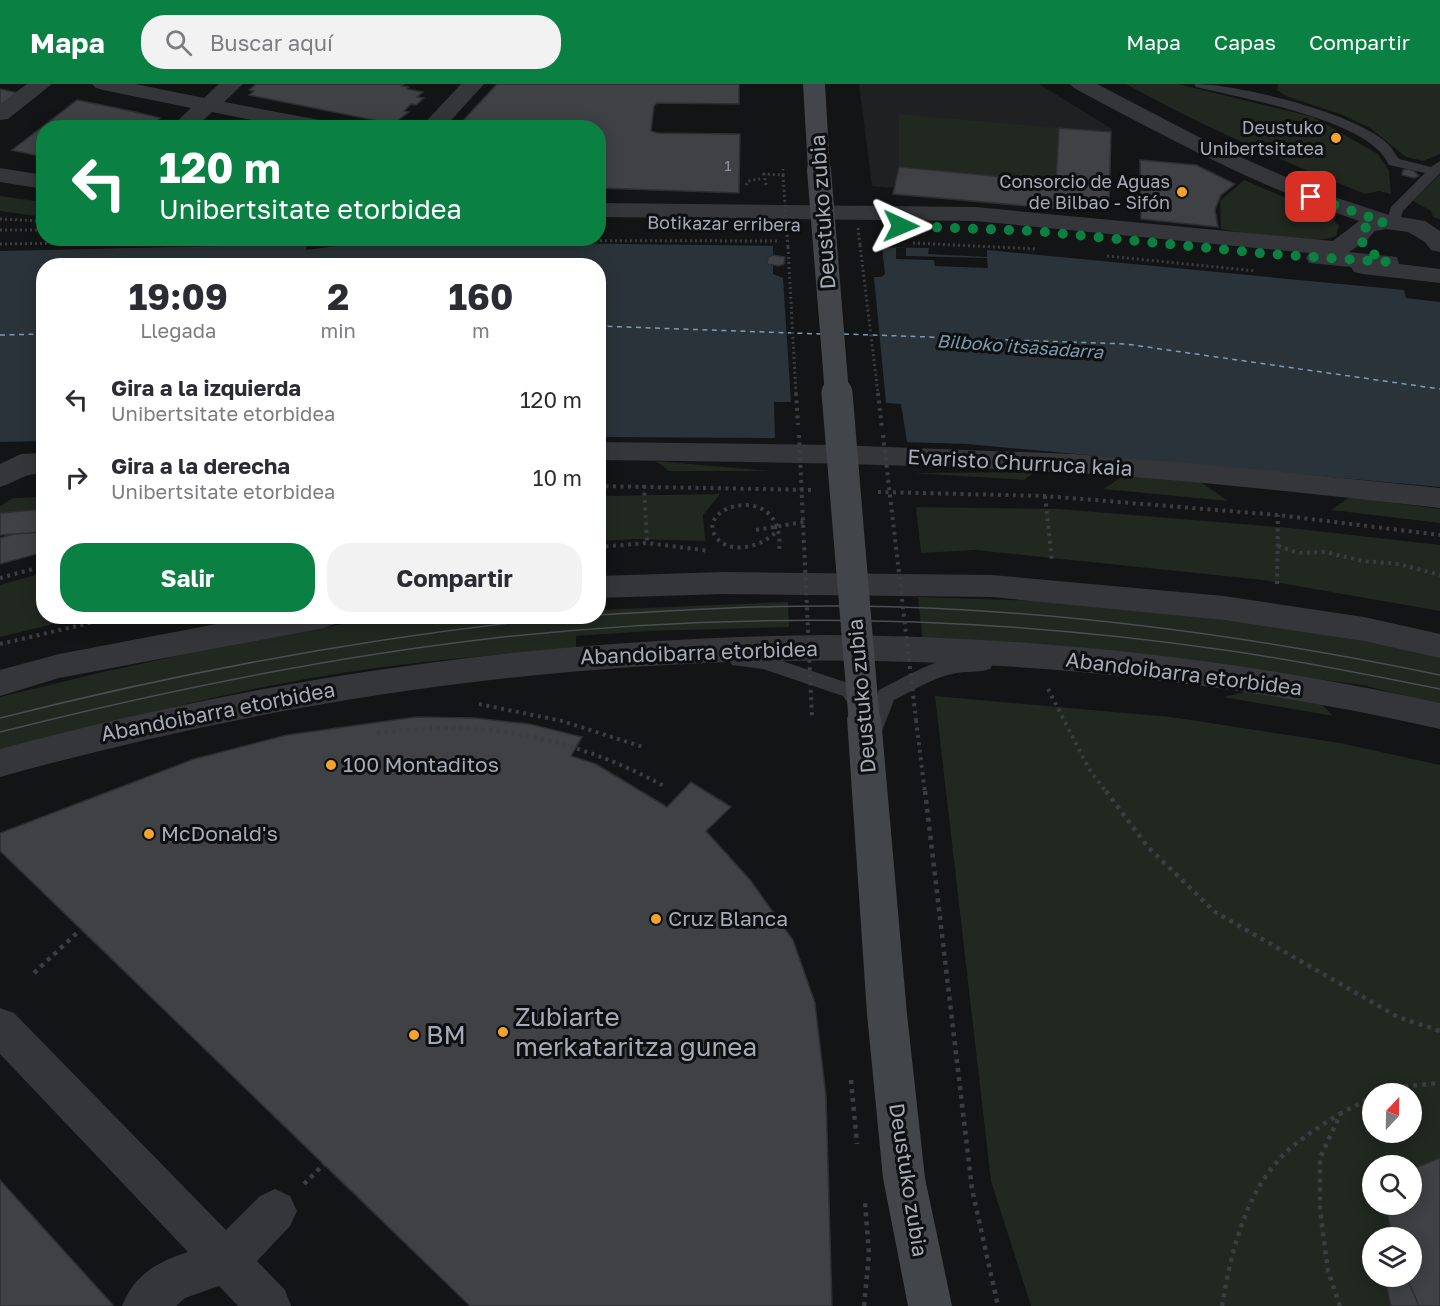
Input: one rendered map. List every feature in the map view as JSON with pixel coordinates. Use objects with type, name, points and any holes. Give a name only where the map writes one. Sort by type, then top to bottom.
[{"type":"main road","name":"Deustuko zubia","points":[[814,84],[887,1014],[904,1178],[930,1306]]},
{"type":"street","points":[[5,84],[37,87]]},
{"type":"street","points":[[103,84],[284,120]]},
{"type":"street","points":[[190,120],[232,84]]},
{"type":"street","points":[[439,120],[473,84]]},
{"type":"street","points":[[1081,84],[1208,151],[1311,197],[1389,221],[1416,226],[1438,244]]},
{"type":"street","points":[[0,114],[37,87]]},
{"type":"street","points":[[0,175],[36,181]]},
{"type":"street","name":"Botikazar erribera","points":[[606,210],[975,214],[1338,249],[1359,235],[1367,226],[1389,221]]},
{"type":"street","name":"Botikazar erribera","points":[[606,223],[929,226],[1035,231],[1413,266],[1425,265],[1434,261],[1438,244]]},
{"type":"street","points":[[1359,235],[1366,250],[1388,262]]},
{"type":"street","points":[[1287,256],[1440,276]]},
{"type":"street","name":"Evaristo Churruca kaia","points":[[606,451],[983,459],[1077,464],[1271,480],[1440,498]]},
{"type":"street","points":[[0,477],[21,464],[36,463]]},
{"type":"street","points":[[606,586],[747,583],[992,586],[1224,609],[1364,629],[1440,645]]},
{"type":"street","points":[[0,683],[59,666],[282,624]]},
{"type":"street","name":"Abandoibarra etorbidea","points":[[0,764],[87,738],[275,697],[451,670],[620,655],[749,648],[928,649],[1124,664],[1233,678],[1377,701],[1440,717]]},
{"type":"street","points":[[0,1026],[269,1306]]},
{"type":"street","points":[[144,1306],[171,1280],[226,1262],[275,1211]]},
{"type":"lane","points":[[1200,84],[1308,110],[1348,126],[1388,150],[1394,162],[1438,167]]},
{"type":"lane","points":[[1389,221],[1396,210],[1438,167]]},
{"type":"lane","points":[[606,577],[706,574],[747,583]]},
{"type":"lane","points":[[620,655],[764,662],[850,691],[875,725],[886,695],[936,669],[969,663],[1149,676],[1233,678]]},
{"type":"path","points":[[783,169],[804,522],[812,717]]},
{"type":"path","points":[[762,190],[766,187],[764,174],[783,175]]},
{"type":"path","points":[[748,189],[746,185],[748,181],[760,179]]},
{"type":"path","points":[[0,219],[36,221]]},
{"type":"path","points":[[0,230],[36,230]]},
{"type":"path","points":[[606,240],[793,242]]},
{"type":"path","points":[[853,242],[865,242]]},
{"type":"path","points":[[908,242],[1048,250]]},
{"type":"path","points":[[0,244],[36,243]]},
{"type":"path","points":[[860,245],[972,1189],[999,1306]]},
{"type":"path","points":[[1105,256],[1256,271]]},
{"type":"path","points":[[644,485],[647,543]]},
{"type":"path","points":[[606,486],[822,490]]},
{"type":"path","points":[[874,492],[1046,496],[1278,515],[1440,535]]},
{"type":"path","points":[[1046,496],[1052,562]]},
{"type":"path","points":[[775,526],[775,533],[766,542],[750,548],[725,544],[715,534],[714,522],[722,511],[729,508],[754,506],[768,513],[776,521],[781,531],[781,544],[776,562]]},
{"type":"path","points":[[1277,589],[1278,515]]},
{"type":"path","points":[[756,530],[804,522]]},
{"type":"path","points":[[1278,546],[1298,553],[1326,552],[1363,561],[1399,564],[1440,575]]},
{"type":"path","points":[[0,578],[36,568]]},
{"type":"path","points":[[0,644],[86,624]]},
{"type":"path","points":[[1048,688],[1089,769],[1147,846],[1215,912],[1398,1017],[1440,1031]]},
{"type":"path","points":[[498,707],[594,729],[643,747]]},
{"type":"path","points":[[377,733],[456,728],[515,733],[599,754],[638,770],[664,786]]},
{"type":"path","points":[[34,973],[80,930]]},
{"type":"path","points":[[1422,1085],[1440,1083]]},
{"type":"path","points":[[1222,1306],[1244,1217],[1275,1165],[1305,1137],[1362,1102]]},
{"type":"path","points":[[1340,1306],[1328,1271],[1320,1210],[1320,1158],[1341,1113]]},
{"type":"shaded area","points":[[859,84],[1039,84],[1112,129],[1084,205],[1084,211],[893,194],[894,188],[872,186]]},
{"type":"shaded area","points":[[1126,84],[1178,84],[1313,117],[1378,154],[1389,171],[1391,194],[1379,191],[1365,194],[1304,169],[1214,129]]},
{"type":"shaded area","points":[[1278,84],[1440,84],[1440,154],[1423,161],[1406,157],[1370,128],[1343,115],[1286,96],[1277,90]]},
{"type":"shaded area","points":[[899,114],[1059,128],[1056,182],[899,167]]},
{"type":"shaded area","points":[[1440,174],[1440,219],[1433,217],[1431,211],[1413,201]]},
{"type":"shaded area","points":[[1244,180],[1331,217],[1339,226],[1336,236],[1324,239],[1295,240],[1221,229],[1220,201]]},
{"type":"shaded area","points":[[0,196],[36,201],[36,216],[0,211]]},
{"type":"shaded area","points":[[656,461],[770,471],[669,471]]},
{"type":"shaded area","points":[[1035,472],[1024,480],[913,473]]},
{"type":"shaded area","points":[[1125,475],[1201,482],[1228,501],[1103,489]]},
{"type":"shaded area","points":[[720,494],[703,515],[705,541],[606,541],[606,496]]},
{"type":"shaded area","points":[[36,497],[36,510],[0,513],[0,506],[13,498]]},
{"type":"shaded area","points":[[1350,497],[1440,509],[1440,523],[1331,510]]},
{"type":"shaded area","points":[[916,507],[1059,509],[1290,528],[1440,545],[1440,611],[1263,580],[976,550],[921,553]]},
{"type":"shaded area","points":[[36,575],[36,624],[53,624],[0,637],[0,585]]},
{"type":"shaded area","points":[[918,597],[1077,602],[1309,630],[1440,654],[1440,704],[1362,685],[1172,659],[923,643]]},
{"type":"shaded area","points":[[788,602],[789,627],[649,631],[576,636],[576,648],[462,658],[312,678],[205,700],[0,752],[0,697],[103,672],[251,640],[344,624],[606,624],[606,610]]},
{"type":"shaded area","points":[[1264,688],[1314,696],[1333,716],[1223,697]]},
{"type":"shaded area","points":[[935,696],[1171,717],[1340,743],[1440,765],[1440,1158],[1422,1165],[1422,1155],[1362,1155],[1362,1215],[1388,1215],[1390,1227],[1362,1227],[1362,1287],[1386,1287],[1391,1306],[1031,1306],[991,1181]]},
{"type":"water","name":"Bilboko itsasadarra","points":[[606,244],[929,248],[928,254],[987,257],[987,250],[1404,290],[1406,298],[1440,302],[1440,487],[967,444],[771,438],[606,437],[606,258],[36,258],[36,441],[0,442],[0,251],[219,246],[307,246],[306,250],[337,246],[606,246]]},
{"type":"pier","points":[[773,243],[875,244],[882,247],[885,274],[881,277],[874,277],[886,403],[901,404],[907,442],[900,445],[775,440],[774,402],[791,402],[783,278],[773,274],[773,266],[767,264],[768,257],[773,254]]},
{"type":"pier","points":[[896,248],[906,248],[906,256],[987,258],[988,268],[935,266],[934,260],[896,259]]},
{"type":"building","points":[[256,84],[404,84],[402,86],[409,87],[407,89],[423,92],[417,97],[424,98],[416,105],[411,104],[404,111],[409,112],[398,120],[373,120],[249,95],[254,91],[249,90]]},
{"type":"building","points":[[497,84],[739,84],[739,104],[657,103],[654,106],[651,131],[740,134],[739,193],[606,188],[606,120],[463,120]]},
{"type":"building","points":[[0,89],[18,93],[0,106]]},
{"type":"building","points":[[77,100],[160,118],[158,120],[51,120]]},
{"type":"building","points":[[1059,128],[1111,132],[1109,208],[1084,205],[1084,211],[893,194],[899,167],[1056,182]]},
{"type":"building","points":[[36,132],[36,155],[12,150]]},
{"type":"building","name":"Consorcio de Aguas de Bilbao - Sifón","points":[[1140,160],[1196,165],[1235,184],[1221,195],[1218,202],[1215,210],[1218,227],[1141,219]]},
{"type":"building","points":[[1408,169],[1419,176],[1414,178],[1402,175],[1403,170]]},
{"type":"building","points":[[773,255],[785,257],[784,264],[779,266],[767,264],[768,257]]},
{"type":"building","points":[[36,510],[36,533],[0,535],[0,513]]},
{"type":"building","points":[[36,533],[36,554],[0,564],[0,538],[14,534]]},
{"type":"building","name":"Zubiarte merkataritza gunea","points":[[416,717],[475,718],[529,724],[582,737],[571,756],[596,764],[667,807],[691,782],[731,807],[706,831],[751,881],[793,940],[815,1003],[826,1096],[832,1306],[470,1306],[0,851],[0,833],[194,759],[287,735]]},
{"type":"building","points":[[1440,1158],[1440,1306],[1419,1306],[1411,1287],[1422,1287],[1422,1227],[1390,1227],[1388,1215],[1422,1215],[1422,1165]]},
{"type":"building","points":[[0,1180],[113,1305],[112,1306],[0,1306]]},
{"type":"building","points":[[1387,1287],[1411,1287],[1419,1306],[1391,1306]]},
{"type":"ferry route","points":[[606,326],[821,334]]},
{"type":"ferry route","points":[[0,335],[36,334]]},
{"type":"ferry route","points":[[844,334],[1126,344],[1440,389]]},
{"type":"tram line","points":[[606,615],[819,606],[1000,612],[1074,618],[1221,636],[1440,675]]},
{"type":"tram line","points":[[0,732],[184,689],[308,665],[432,646],[586,629],[768,621],[951,624],[1133,638],[1278,658],[1440,689]]},
{"type":"tram line","points":[[0,718],[143,684],[286,656],[502,624]]},
{"type":"place","name":"Deustuko Unibertsitatea","points":[[1336,138]]},
{"type":"place","name":"Consorcio de Aguas de Bilbao - Sifón","points":[[1182,192]]},
{"type":"place","name":"100 Montaditos","points":[[331,765]]},
{"type":"place","name":"McDonald's","points":[[149,834]]},
{"type":"place","name":"Cruz Blanca","points":[[656,919]]},
{"type":"place","name":"Zubiarte merkataritza gunea","points":[[503,1032]]},
{"type":"place","name":"BM","points":[[414,1035]]},
{"type":"route","points":[[901,226],[1035,231],[1269,254],[1388,262],[1366,250],[1359,235],[1367,226],[1384,222],[1311,197]]}]
